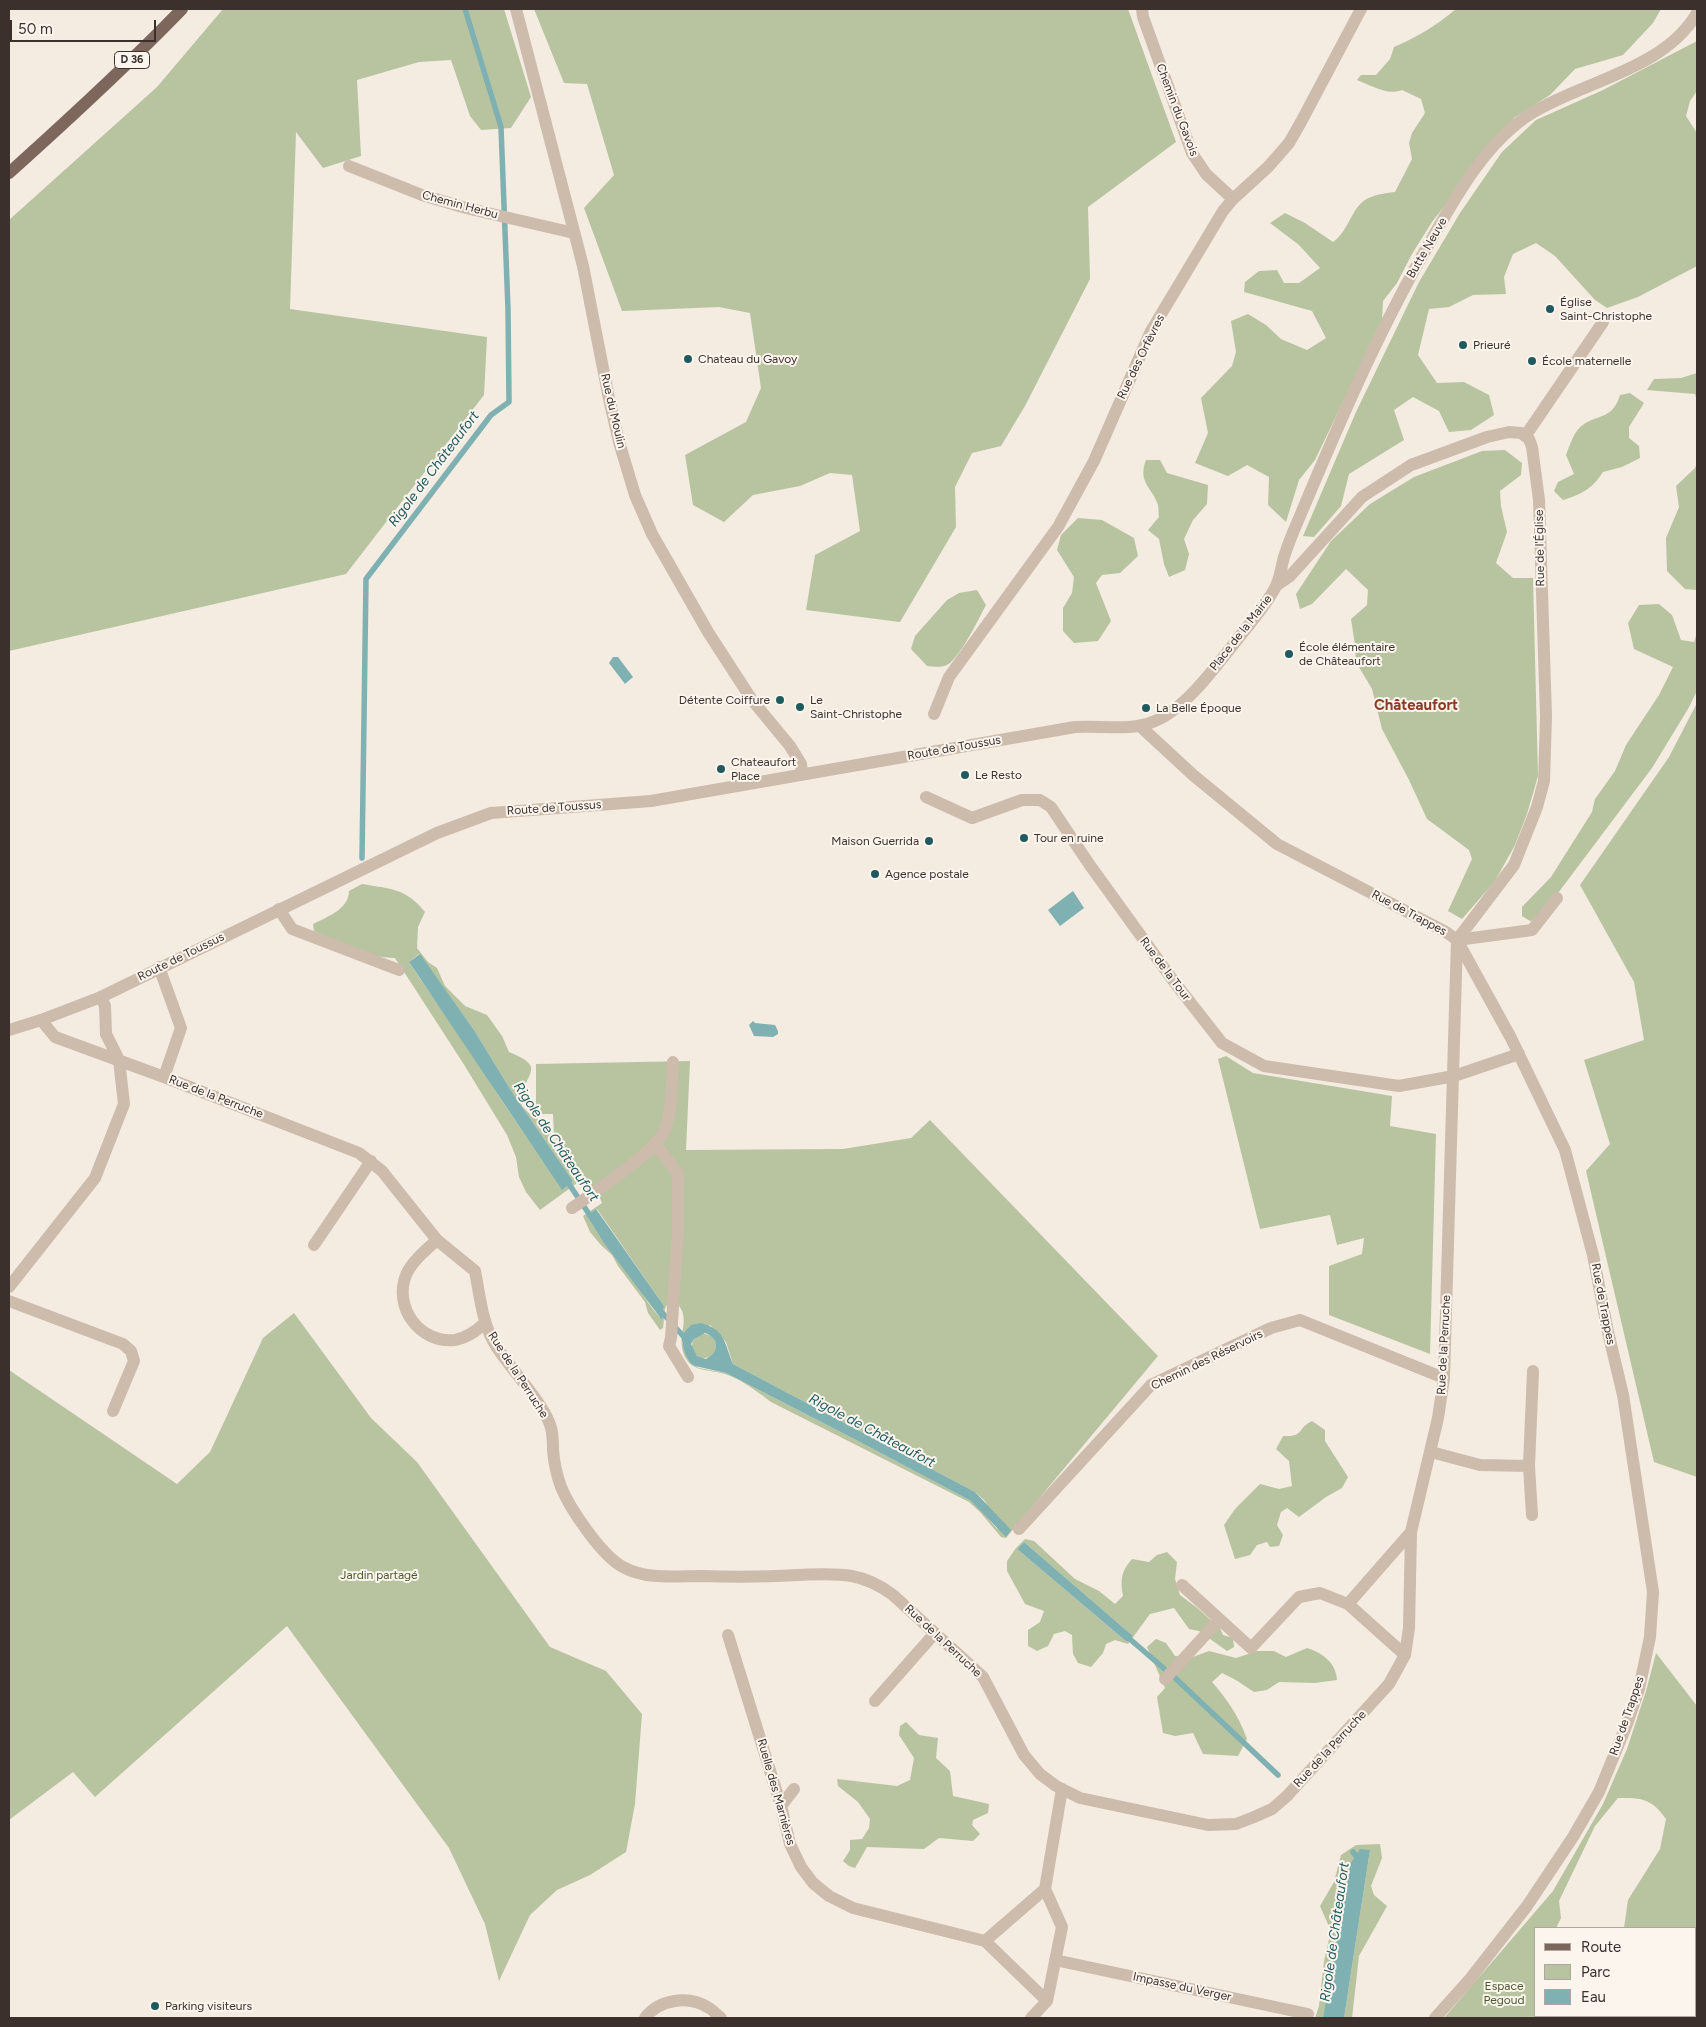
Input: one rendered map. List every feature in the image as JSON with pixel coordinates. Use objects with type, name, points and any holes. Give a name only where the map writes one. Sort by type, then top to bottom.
[{"type":"main road","name":"D 36","points":[[9,173],[100,90],[182,9]]},
{"type":"street","name":"Rue du Moulin","points":[[516,9],[583,266],[611,408],[635,496],[656,542],[708,632],[752,700],[790,746],[801,764],[802,774]]},
{"type":"street","name":"Chemin du Gavois","points":[[1142,9],[1143,17],[1192,153],[1206,174],[1233,199]]},
{"type":"street","name":"Rue des Orfèvres","points":[[934,714],[949,677],[1058,527],[1094,461],[1151,331],[1223,211],[1233,199],[1268,167],[1289,143],[1302,122],[1361,9]]},
{"type":"street","name":"Butte Neuve","points":[[1277,585],[1285,554],[1298,519],[1388,319],[1474,171],[1506,133],[1530,114],[1662,50],[1678,38],[1690,25],[1697,13]]},
{"type":"street","name":"Chemin Herbu","points":[[350,166],[422,195],[574,234]]},
{"type":"street","points":[[1277,585],[1290,576],[1362,497],[1411,465],[1487,437],[1509,432],[1521,433],[1526,436],[1603,322]]},
{"type":"street","name":"Rue de l'Église","points":[[1457,940],[1514,865],[1537,807],[1544,781],[1546,716],[1539,500],[1532,447],[1526,436]]},
{"type":"street","name":"Place de la Mairie","points":[[1140,726],[1172,712],[1204,679],[1264,606],[1277,585]]},
{"type":"street","name":"Route de Toussus","points":[[9,1030],[101,997],[159,967],[437,833],[491,813],[650,801],[1075,727],[1140,726]]},
{"type":"street","name":"Rue de Trappes","points":[[1140,726],[1193,775],[1277,844],[1446,932],[1457,940],[1519,1054],[1565,1150],[1593,1255],[1623,1395],[1649,1556],[1653,1592],[1650,1636],[1636,1698],[1599,1792],[1569,1844],[1527,1906],[1470,1979],[1436,2018]]},
{"type":"street","name":"Rue de la Tour","points":[[926,797],[972,818],[1022,800],[1040,800],[1051,807],[1088,864],[1222,1043],[1264,1066],[1399,1086],[1454,1076],[1519,1054]]},
{"type":"street","points":[[1454,1076],[1457,940],[1532,930],[1557,898]]},
{"type":"street","points":[[279,909],[292,929],[399,970]]},
{"type":"street","points":[[159,967],[182,1028],[164,1077]]},
{"type":"street","points":[[9,1287],[95,1178],[124,1104],[119,1060],[106,1034],[105,1006],[101,997]]},
{"type":"street","name":"Rue de la Perruche","points":[[41,1020],[54,1037],[359,1152],[382,1171],[437,1240],[475,1271],[485,1323],[495,1345],[544,1412],[552,1428],[554,1460],[561,1487],[578,1518],[607,1554],[622,1567],[636,1573],[660,1576],[763,1577],[844,1573],[879,1585],[983,1677],[1024,1755],[1040,1774],[1062,1789],[1080,1798],[1208,1825],[1236,1824],[1272,1809],[1287,1796],[1389,1684],[1405,1656],[1409,1628],[1410,1532],[1431,1452],[1444,1378],[1454,1076]]},
{"type":"street","points":[[572,1208],[655,1144],[664,1132],[670,1108],[673,1062]]},
{"type":"street","points":[[655,1144],[678,1174],[678,1229],[670,1342],[688,1377]]},
{"type":"street","points":[[314,1245],[371,1161]]},
{"type":"street","points":[[437,1240],[411,1265],[406,1275],[403,1297],[407,1314],[428,1335],[447,1340],[471,1334],[485,1323]]},
{"type":"street","points":[[9,1301],[123,1344],[131,1352],[134,1361],[113,1411]]},
{"type":"street","name":"Chemin des Réservoirs","points":[[1019,1530],[1151,1385],[1272,1328],[1300,1320],[1444,1378]]},
{"type":"street","points":[[1532,1515],[1529,1466],[1534,1371]]},
{"type":"street","points":[[1431,1452],[1480,1465],[1529,1466]]},
{"type":"street","points":[[1348,1604],[1410,1532]]},
{"type":"street","points":[[1182,1585],[1251,1648],[1299,1597],[1320,1594],[1348,1604],[1405,1656]]},
{"type":"street","points":[[1165,1679],[1219,1620]]},
{"type":"street","points":[[875,1701],[935,1633]]},
{"type":"street","name":"Ruelle des Marnières","points":[[728,1635],[781,1806],[790,1844],[801,1867],[813,1883],[829,1896],[853,1908],[985,1942]]},
{"type":"street","points":[[781,1806],[794,1789]]},
{"type":"street","points":[[1030,2018],[1047,2001],[1062,1927],[1045,1889],[1062,1789]]},
{"type":"street","points":[[1045,1889],[985,1942],[1047,2001]]},
{"type":"street","name":"Impasse du Verger","points":[[1055,1960],[1308,2014]]},
{"type":"street","points":[[645,2018],[662,2004],[678,2000],[695,2001],[710,2008],[721,2018]]},
{"type":"green space","points":[[223,9],[504,9],[531,97],[511,128],[481,130],[470,116],[451,60],[419,62],[357,80],[361,156],[323,168],[296,132],[290,309],[487,337],[484,395],[346,574],[9,651],[9,220],[157,87]]},
{"type":"green space","points":[[534,9],[1128,9],[1176,142],[1088,207],[1090,279],[1025,406],[1001,446],[972,453],[955,487],[956,527],[900,622],[806,610],[815,555],[860,531],[852,475],[830,473],[800,486],[753,495],[724,522],[693,505],[685,455],[746,422],[761,388],[750,313],[719,307],[622,311],[584,208],[614,175],[587,84],[564,83]]},
{"type":"green space","points":[[1456,9],[1661,9],[1653,23],[1623,55],[1575,69],[1550,95],[1514,118],[1432,222],[1397,283],[1383,301],[1382,321],[1315,460],[1299,480],[1286,522],[1268,505],[1269,477],[1247,465],[1228,476],[1195,463],[1208,433],[1201,398],[1232,366],[1236,352],[1231,321],[1248,314],[1266,325],[1281,339],[1307,350],[1326,338],[1312,311],[1244,292],[1245,282],[1259,271],[1277,270],[1284,283],[1299,283],[1320,268],[1299,245],[1270,223],[1285,213],[1305,223],[1333,242],[1339,237],[1364,200],[1377,195],[1395,192],[1412,159],[1409,143],[1412,133],[1425,113],[1421,99],[1402,90],[1385,91],[1357,80],[1361,75],[1376,75],[1390,59],[1394,47],[1426,31]]},
{"type":"green space","points":[[1697,41],[1697,91],[1690,101],[1686,116],[1697,133],[1697,266],[1638,297],[1607,308],[1595,300],[1555,256],[1536,243],[1513,254],[1504,277],[1506,294],[1473,295],[1449,307],[1429,309],[1418,355],[1437,383],[1464,382],[1489,395],[1494,415],[1471,430],[1449,432],[1439,411],[1413,397],[1394,410],[1404,440],[1349,474],[1341,506],[1314,537],[1303,536],[1356,412],[1419,282],[1460,213],[1502,152],[1536,120],[1603,90]]},
{"type":"green space","points":[[1697,373],[1697,401],[1695,394],[1647,390],[1654,379],[1681,378]]},
{"type":"green space","points":[[1630,393],[1644,403],[1629,427],[1629,438],[1639,446],[1640,458],[1622,467],[1603,472],[1595,483],[1586,490],[1563,500],[1554,491],[1558,482],[1574,474],[1566,455],[1575,434],[1584,424],[1610,412],[1620,395]]},
{"type":"green space","points":[[1505,450],[1522,463],[1521,475],[1500,491],[1501,506],[1507,532],[1496,563],[1513,578],[1533,578],[1538,776],[1527,814],[1515,845],[1495,881],[1462,919],[1448,911],[1472,859],[1469,850],[1427,819],[1382,729],[1372,689],[1356,662],[1351,619],[1367,605],[1368,590],[1346,569],[1312,604],[1300,609],[1296,594],[1331,541],[1370,504],[1414,477],[1482,451]]},
{"type":"green space","points":[[1146,460],[1160,460],[1167,473],[1208,485],[1207,504],[1193,520],[1184,539],[1189,554],[1185,570],[1169,577],[1164,564],[1159,539],[1148,530],[1159,517],[1156,499],[1147,485],[1143,474]]},
{"type":"green space","points":[[1697,463],[1697,590],[1685,589],[1667,571],[1666,538],[1679,507],[1676,486],[1695,468]]},
{"type":"green space","points":[[1078,518],[1102,520],[1134,538],[1138,556],[1120,573],[1102,575],[1096,583],[1111,621],[1098,641],[1074,643],[1063,631],[1063,608],[1072,593],[1074,577],[1057,550],[1061,535]]},
{"type":"green space","points":[[977,590],[986,605],[965,643],[948,665],[939,667],[927,666],[911,649],[915,636],[947,600],[959,593]]},
{"type":"green space","points":[[1659,604],[1672,615],[1681,640],[1694,642],[1697,633],[1697,691],[1652,768],[1540,917],[1530,921],[1522,916],[1522,907],[1551,877],[1592,812],[1595,799],[1615,771],[1626,745],[1659,695],[1673,667],[1634,649],[1628,623],[1639,605]]},
{"type":"green space","points":[[1697,703],[1697,1477],[1654,1462],[1586,1171],[1610,1144],[1584,1060],[1644,1040],[1634,982],[1580,885],[1669,757]]},
{"type":"green space","points":[[362,884],[381,887],[404,894],[418,904],[425,912],[418,927],[417,948],[428,962],[437,968],[445,986],[465,1006],[487,1015],[502,1036],[509,1052],[527,1061],[530,1065],[530,1075],[519,1097],[522,1106],[533,1117],[543,1120],[577,1183],[540,1210],[526,1192],[519,1177],[516,1157],[507,1135],[395,958],[364,952],[314,931],[313,924],[341,908],[348,897],[349,891]],"holes":[[[419,954],[474,1030],[512,1092],[573,1181],[562,1189],[409,962]]]},
{"type":"green space","points":[[1226,1056],[1253,1073],[1392,1096],[1390,1126],[1436,1134],[1430,1354],[1329,1315],[1329,1266],[1362,1254],[1364,1238],[1337,1245],[1330,1215],[1260,1229],[1218,1059]]},
{"type":"green space","points":[[690,1061],[686,1150],[843,1149],[911,1138],[930,1120],[1158,1356],[1006,1538],[1001,1537],[969,1502],[771,1402],[735,1378],[971,1501],[998,1530],[985,1501],[975,1492],[733,1364],[726,1342],[710,1325],[683,1346],[690,1363],[699,1368],[726,1373],[733,1377],[703,1370],[690,1364],[682,1347],[684,1322],[679,1305],[671,1296],[665,1309],[663,1328],[660,1330],[648,1313],[645,1302],[612,1255],[590,1232],[583,1216],[602,1203],[598,1193],[582,1176],[554,1134],[553,1114],[536,1114],[536,1064]],"holes":[[[597,1209],[664,1306],[662,1319],[651,1307],[587,1216]]]},
{"type":"green space","name":"Jardin partagé","points":[[294,1313],[371,1418],[417,1462],[550,1647],[606,1671],[642,1714],[635,1804],[626,1852],[590,1875],[557,1890],[530,1915],[499,1981],[485,1924],[449,1848],[287,1626],[95,1797],[73,1772],[9,1820],[9,1370],[177,1484],[210,1452],[263,1338]]},
{"type":"green space","points":[[704,1334],[713,1337],[716,1346],[713,1355],[704,1358],[695,1355],[692,1346],[695,1337]]},
{"type":"green space","points":[[1312,1421],[1325,1430],[1325,1441],[1348,1477],[1342,1488],[1299,1517],[1287,1508],[1281,1512],[1277,1525],[1283,1535],[1279,1546],[1270,1547],[1267,1542],[1257,1545],[1250,1555],[1235,1559],[1224,1525],[1235,1509],[1260,1484],[1279,1489],[1292,1486],[1289,1461],[1276,1449],[1283,1436],[1298,1434]]},
{"type":"green space","points":[[1025,1539],[1034,1541],[1075,1579],[1099,1591],[1115,1604],[1123,1596],[1122,1576],[1132,1559],[1149,1562],[1157,1555],[1167,1552],[1177,1562],[1175,1579],[1180,1595],[1220,1628],[1223,1635],[1233,1638],[1234,1647],[1227,1651],[1199,1631],[1189,1629],[1174,1608],[1150,1614],[1128,1644],[1115,1640],[1106,1644],[1103,1653],[1091,1667],[1078,1663],[1073,1654],[1072,1635],[1065,1631],[1054,1634],[1048,1646],[1037,1651],[1028,1646],[1028,1630],[1040,1622],[1044,1611],[1025,1604],[1007,1571],[1007,1561]],"holes":[[[1024,1542],[1133,1636],[1127,1642],[1017,1549]]]},
{"type":"green space","points":[[1156,1639],[1166,1643],[1175,1656],[1190,1658],[1209,1651],[1236,1658],[1257,1651],[1274,1651],[1286,1657],[1307,1648],[1318,1653],[1331,1663],[1337,1680],[1315,1683],[1279,1682],[1267,1690],[1254,1692],[1222,1673],[1212,1682],[1232,1709],[1247,1739],[1238,1756],[1203,1754],[1193,1733],[1175,1736],[1163,1733],[1157,1697],[1165,1688],[1147,1647]]},
{"type":"green space","name":"Espace Pegoud","points":[[1656,1653],[1697,1706],[1697,2018],[1444,2018],[1553,1891],[1603,1804],[1627,1749]],"holes":[[[1618,1798],[1640,1799],[1651,1803],[1666,1819],[1660,1849],[1628,1900],[1624,1927],[1696,1927],[1696,2017],[1534,2017],[1534,1927],[1556,1927],[1561,1918],[1559,1901],[1595,1826]]]},
{"type":"green space","points":[[906,1722],[919,1735],[938,1738],[936,1758],[950,1771],[953,1796],[989,1804],[988,1813],[973,1820],[972,1825],[980,1834],[973,1841],[939,1838],[924,1849],[867,1847],[855,1868],[849,1866],[843,1861],[850,1850],[850,1840],[862,1839],[869,1828],[870,1819],[858,1802],[838,1786],[837,1779],[897,1786],[910,1780],[914,1758],[899,1735],[900,1726]]},
{"type":"green space","points":[[1380,1844],[1382,1858],[1371,1886],[1374,1895],[1387,1906],[1359,1956],[1352,2018],[1344,2018],[1370,1850],[1323,2018],[1315,2018],[1319,2006],[1324,1961],[1331,1931],[1320,1906],[1334,1882],[1341,1855],[1356,1845]]},
{"type":"water","points":[[613,657],[618,657],[633,677],[625,684],[609,663]]},
{"type":"water","points":[[1073,891],[1084,908],[1060,926],[1048,910]]},
{"type":"water","points":[[420,954],[474,1030],[512,1092],[573,1181],[562,1190],[409,962]]},
{"type":"water","points":[[753,1021],[755,1023],[775,1025],[778,1034],[773,1037],[754,1036],[749,1025]]},
{"type":"water","points":[[596,1209],[664,1306],[662,1320],[604,1243],[587,1216]]},
{"type":"water","points":[[701,1323],[715,1329],[723,1338],[733,1364],[975,1492],[1011,1530],[1006,1537],[971,1501],[726,1373],[695,1366],[690,1363],[683,1346],[683,1334],[691,1325]],"holes":[[[705,1333],[710,1335],[716,1345],[714,1353],[706,1359],[697,1356],[691,1344],[694,1339]]]},
{"type":"water","points":[[1024,1542],[1133,1636],[1127,1642],[1017,1549]]},
{"type":"water","points":[[1360,1849],[1370,1850],[1344,2018],[1323,2018],[1351,1863]]},
{"type":"waterway","name":"Rigole de Châteaufort","points":[[362,858],[366,579],[491,415],[509,402],[508,309],[501,127],[465,9]]},
{"type":"waterway","name":"Rigole de Châteaufort","points":[[565,1178],[593,1220]]},
{"type":"waterway","name":"Rigole de Châteaufort","points":[[658,1308],[684,1337],[685,1341]]},
{"type":"waterway","name":"Rigole de Châteaufort","points":[[1124,1634],[1168,1672]]},
{"type":"waterway","name":"Rigole de Châteaufort","points":[[1172,1675],[1278,1775]]},
{"type":"waterway","name":"Rigole de Châteaufort","points":[[1353,1852],[1359,1860]]},
{"type":"place","name":"Église Saint-Christophe","points":[[1550,309]]},
{"type":"place","name":"Prieuré","points":[[1463,345]]},
{"type":"place","name":"Chateau du Gavoy","points":[[688,359]]},
{"type":"place","name":"École maternelle","points":[[1532,361]]},
{"type":"place","name":"École élémentaire de Châteaufort","points":[[1289,654]]},
{"type":"place","name":"Détente Coiffure","points":[[780,700]]},
{"type":"place","name":"Le Saint-Christophe","points":[[800,707]]},
{"type":"place","name":"La Belle Époque","points":[[1146,708]]},
{"type":"place","name":"Chateaufort Place","points":[[721,769]]},
{"type":"place","name":"Le Resto","points":[[965,775]]},
{"type":"place","name":"Tour en ruine","points":[[1024,838]]},
{"type":"place","name":"Maison Guerrida","points":[[929,841]]},
{"type":"place","name":"Agence postale","points":[[875,874]]},
{"type":"place","name":"Parking visiteurs","points":[[155,2006]]},
{"type":"district","name":"Châteaufort","points":[[1416,706]]}]
